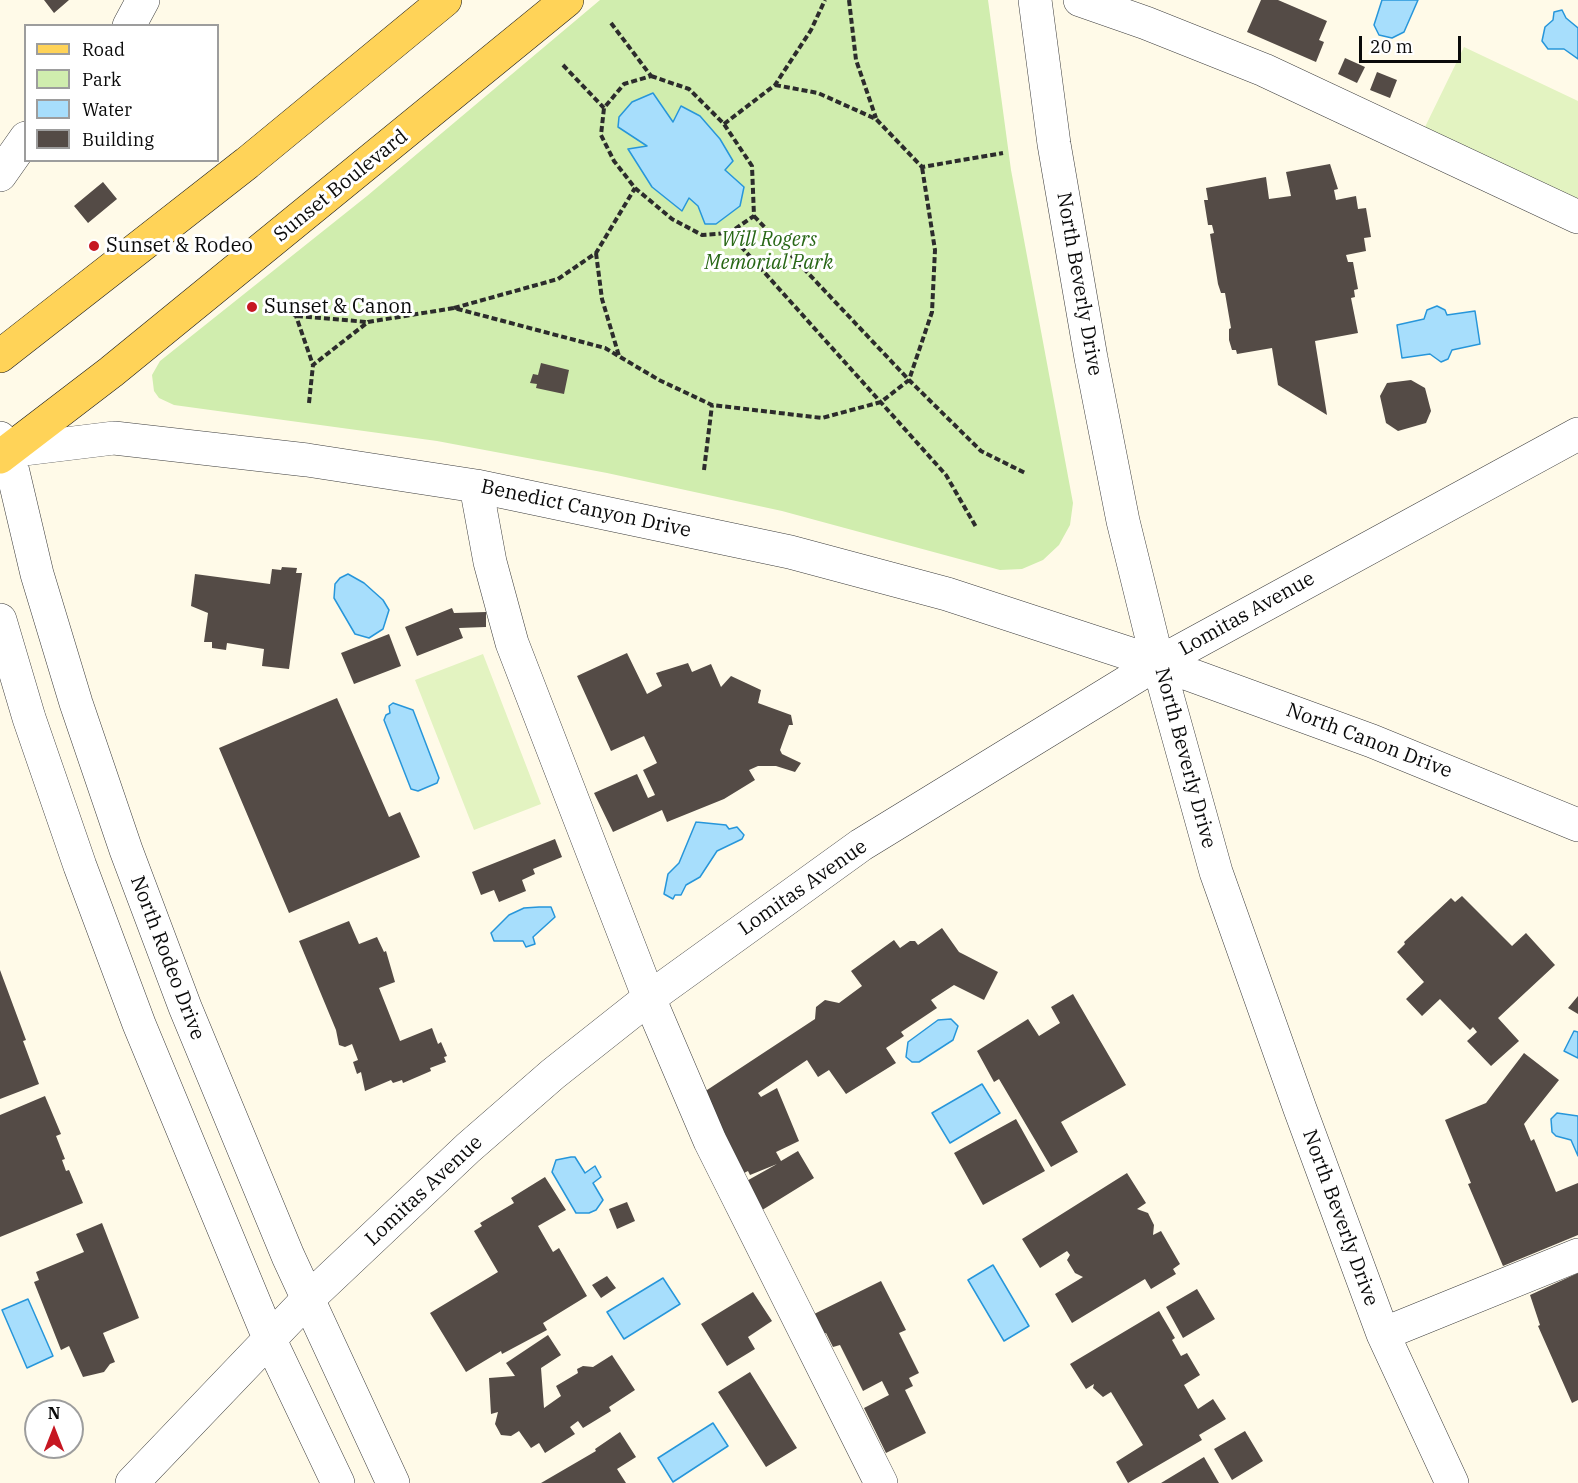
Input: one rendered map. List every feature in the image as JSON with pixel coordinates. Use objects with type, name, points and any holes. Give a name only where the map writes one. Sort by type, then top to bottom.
[{"type":"main road","points":[[0,356],[255,156],[446,0]]},
{"type":"main road","name":"Sunset Boulevard","points":[[2,448],[120,364],[567,0]]},
{"type":"street","points":[[130,24],[143,0]]},
{"type":"street","name":"North Beverly Drive","points":[[1035,0],[1054,144],[1091,358],[1123,521],[1158,663],[1218,878],[1383,1334],[1452,1483]]},
{"type":"street","points":[[1080,0],[1264,70],[1578,217]]},
{"type":"street","points":[[0,175],[24,141]]},
{"type":"street","name":"Lomitas Avenue","points":[[132,1483],[307,1300],[494,1126],[553,1074],[649,998],[861,846],[1158,663],[1578,434]]},
{"type":"street","name":"Benedict Canyon Drive","points":[[2,448],[114,438],[307,460],[476,486],[790,552],[947,594],[1158,663]]},
{"type":"street","points":[[0,489],[2,448]]},
{"type":"street","name":"North Rodeo Drive","points":[[2,448],[76,703],[126,850],[185,1007],[307,1300],[393,1483]]},
{"type":"street","points":[[476,486],[490,562],[512,643],[649,998],[710,1142],[881,1483]]},
{"type":"street","points":[[0,620],[29,718],[80,866],[135,1014],[269,1338],[338,1483]]},
{"type":"street","name":"North Canon Drive","points":[[1158,663],[1372,741],[1578,825]]},
{"type":"street","points":[[1383,1334],[1578,1255]]},
{"type":"path","points":[[724,124],[775,85],[811,30],[825,0]]},
{"type":"path","points":[[849,0],[856,60],[876,119]]},
{"type":"path","points":[[611,23],[651,76],[689,89],[724,124],[752,166],[754,216],[909,380],[981,451],[1025,473]]},
{"type":"path","points":[[563,65],[604,108]]},
{"type":"path","points":[[651,76],[624,84],[604,108],[601,135],[614,161],[635,188],[672,219],[702,235],[729,233],[754,216]]},
{"type":"path","points":[[453,308],[605,348],[659,380],[712,405],[822,418],[881,402],[909,380],[932,312],[935,250],[922,167],[876,119],[818,93],[775,85]]},
{"type":"path","points":[[922,167],[1002,153]]},
{"type":"path","points":[[271,298],[296,316],[368,322],[453,308],[558,279],[596,253],[635,188]]},
{"type":"path","points":[[729,233],[946,475],[976,527]]},
{"type":"path","points":[[596,253],[602,299],[619,356]]},
{"type":"path","points":[[296,316],[313,364],[309,403]]},
{"type":"path","points":[[313,364],[368,322]]},
{"type":"path","points":[[704,470],[712,405]]},
{"type":"green space","name":"Will Rogers Memorial Park","points":[[600,0],[988,0],[1011,170],[1073,503],[1070,525],[1059,545],[1043,560],[1022,569],[1000,570],[782,511],[607,473],[437,441],[174,405],[159,398],[154,391],[152,375],[160,361],[367,196]]},
{"type":"green space","points":[[1464,47],[1578,101],[1578,199],[1425,127]]},
{"type":"green space","points":[[483,654],[541,804],[474,830],[415,680]]},
{"type":"water","points":[[1382,0],[1418,0],[1404,32],[1392,38],[1379,35],[1374,25]]},
{"type":"water","points":[[1562,10],[1566,18],[1578,28],[1578,59],[1564,49],[1548,49],[1542,41],[1545,27],[1553,20],[1554,12]]},
{"type":"water","points":[[653,93],[673,122],[681,106],[700,116],[720,139],[733,161],[725,170],[744,187],[740,206],[716,224],[705,224],[698,206],[689,198],[682,211],[652,187],[628,149],[647,146],[618,127],[619,117],[632,102]]},
{"type":"water","points":[[1437,306],[1445,310],[1447,315],[1475,311],[1480,344],[1452,350],[1448,359],[1441,362],[1430,354],[1402,358],[1397,325],[1424,319],[1427,310]]},
{"type":"water","points":[[348,574],[364,583],[383,600],[389,610],[383,629],[369,638],[355,634],[334,598],[335,584]]},
{"type":"water","points":[[393,703],[413,710],[439,778],[437,783],[418,791],[411,789],[384,720],[390,713],[389,706]]},
{"type":"water","points":[[696,822],[726,825],[729,829],[737,827],[744,835],[742,839],[717,851],[700,877],[686,885],[681,895],[675,895],[673,899],[664,894],[668,874],[679,863]]},
{"type":"water","points":[[551,907],[555,917],[533,937],[535,944],[526,947],[523,941],[494,941],[491,933],[509,915],[524,908]]},
{"type":"water","points":[[951,1019],[958,1026],[953,1040],[919,1062],[912,1062],[906,1057],[908,1042],[938,1020]]},
{"type":"water","points":[[1574,1031],[1578,1032],[1578,1058],[1564,1051]]},
{"type":"water","points":[[982,1084],[1000,1113],[950,1143],[932,1113]]},
{"type":"water","points":[[1557,1113],[1578,1116],[1578,1156],[1571,1140],[1556,1136],[1552,1132],[1551,1119]]},
{"type":"water","points":[[575,1157],[585,1173],[595,1166],[601,1177],[593,1183],[603,1200],[596,1210],[589,1213],[576,1213],[552,1172],[556,1160]]},
{"type":"water","points":[[993,1265],[1029,1326],[1004,1341],[968,1280]]},
{"type":"water","points":[[663,1278],[680,1304],[624,1339],[607,1312]]},
{"type":"water","points":[[28,1299],[53,1356],[27,1368],[2,1310]]},
{"type":"water","points":[[713,1423],[728,1446],[673,1482],[658,1458]]},
{"type":"building","points":[[44,0],[69,0],[54,13]]},
{"type":"building","points":[[1261,0],[1278,0],[1327,21],[1319,40],[1324,42],[1316,62],[1247,32]]},
{"type":"building","points":[[1345,58],[1365,67],[1357,83],[1338,74]]},
{"type":"building","points":[[1377,72],[1397,80],[1390,98],[1370,90]]},
{"type":"building","points":[[1330,164],[1338,189],[1334,190],[1336,200],[1356,196],[1358,209],[1366,208],[1371,237],[1364,238],[1366,251],[1346,255],[1348,262],[1353,262],[1358,289],[1354,290],[1355,297],[1351,298],[1358,333],[1315,341],[1327,415],[1278,385],[1272,348],[1237,354],[1236,350],[1232,350],[1225,293],[1221,293],[1218,284],[1210,234],[1214,233],[1212,225],[1208,225],[1204,200],[1208,200],[1206,188],[1266,177],[1269,199],[1291,196],[1286,172]]},
{"type":"building","points":[[103,182],[117,199],[88,223],[74,206]]},
{"type":"building","points":[[541,363],[569,370],[564,394],[536,388],[537,384],[530,383],[533,374],[538,375]]},
{"type":"building","points":[[1411,380],[1425,388],[1431,411],[1426,423],[1398,431],[1386,423],[1380,396],[1387,383]]},
{"type":"building","points":[[282,567],[297,568],[296,573],[302,573],[289,669],[262,666],[264,649],[227,643],[226,650],[212,648],[212,642],[204,642],[208,613],[191,606],[195,574],[270,584],[272,569],[281,570]]},
{"type":"building","points":[[452,608],[454,613],[486,612],[486,627],[459,628],[463,638],[417,656],[405,627]]},
{"type":"building","points":[[389,634],[401,666],[354,684],[341,653]]},
{"type":"building","points":[[627,653],[647,694],[662,686],[656,673],[688,663],[692,672],[711,664],[721,687],[731,676],[761,690],[758,703],[791,715],[793,725],[789,725],[780,750],[782,754],[801,763],[795,772],[776,766],[758,766],[749,770],[755,780],[724,799],[667,822],[662,810],[613,832],[594,793],[637,774],[648,798],[655,795],[643,770],[657,763],[644,736],[611,751],[577,676]]},
{"type":"building","points":[[337,698],[389,817],[400,812],[420,857],[289,913],[219,748]]},
{"type":"building","points":[[555,839],[562,857],[533,869],[535,874],[522,880],[526,891],[499,902],[494,890],[481,895],[472,872]]},
{"type":"building","points":[[1462,896],[1512,946],[1526,933],[1555,965],[1498,1018],[1519,1041],[1491,1066],[1467,1041],[1477,1032],[1473,1027],[1470,1030],[1440,999],[1422,1016],[1406,999],[1424,982],[1397,952],[1405,944],[1404,942],[1451,898],[1455,902]]},
{"type":"building","points":[[349,921],[359,944],[377,937],[384,952],[386,951],[395,982],[379,988],[400,1041],[432,1028],[438,1044],[441,1042],[447,1056],[444,1057],[446,1062],[403,1083],[402,1080],[393,1083],[391,1080],[365,1091],[361,1072],[357,1074],[353,1062],[358,1060],[352,1044],[345,1047],[339,1045],[336,1030],[299,941]]},
{"type":"building","points":[[942,928],[959,952],[998,972],[984,1000],[954,985],[931,1000],[937,1008],[901,1032],[904,1036],[886,1048],[896,1063],[846,1094],[829,1070],[818,1077],[807,1060],[758,1093],[761,1097],[777,1088],[799,1141],[776,1152],[781,1161],[798,1151],[814,1178],[759,1212],[743,1183],[777,1164],[750,1175],[748,1171],[740,1175],[704,1092],[815,1019],[816,1007],[825,1000],[839,1003],[862,986],[851,971],[894,940],[900,948],[910,941],[915,941],[918,945]]},
{"type":"building","points":[[0,970],[26,1040],[23,1041],[39,1084],[0,1099]]},
{"type":"building","points":[[1073,994],[1126,1085],[1061,1122],[1078,1152],[1051,1167],[999,1079],[994,1082],[977,1051],[1028,1019],[1039,1036],[1060,1023],[1051,1007]]},
{"type":"building","points":[[1578,996],[1578,1014],[1568,1008]]},
{"type":"building","points":[[1524,1053],[1559,1080],[1524,1124],[1531,1141],[1534,1139],[1556,1192],[1578,1183],[1578,1235],[1503,1266],[1468,1184],[1471,1183],[1445,1120],[1486,1103]]},
{"type":"building","points":[[45,1096],[61,1134],[56,1136],[65,1159],[62,1160],[66,1171],[69,1170],[83,1203],[0,1237],[0,1115]]},
{"type":"building","points":[[1016,1119],[1045,1171],[983,1205],[954,1153]]},
{"type":"building","points":[[1127,1173],[1146,1203],[1137,1209],[1148,1213],[1154,1225],[1153,1235],[1161,1231],[1180,1264],[1173,1269],[1176,1274],[1151,1289],[1145,1279],[1072,1323],[1055,1294],[1083,1277],[1075,1273],[1067,1260],[1070,1255],[1067,1251],[1040,1268],[1022,1239]]},
{"type":"building","points":[[545,1177],[566,1210],[538,1226],[553,1252],[559,1248],[587,1296],[543,1323],[547,1330],[502,1354],[501,1351],[466,1372],[430,1313],[498,1272],[474,1231],[482,1226],[480,1223],[514,1203],[511,1198]]},
{"type":"building","points":[[627,1202],[635,1221],[617,1229],[609,1209]]},
{"type":"building","points":[[102,1223],[139,1318],[103,1333],[115,1362],[110,1364],[104,1372],[83,1377],[69,1346],[61,1350],[34,1282],[39,1280],[36,1272],[84,1252],[76,1234]]},
{"type":"building","points":[[1578,1273],[1578,1400],[1572,1403],[1538,1326],[1540,1325],[1530,1295]]},
{"type":"building","points":[[607,1276],[616,1288],[601,1298],[592,1285]]},
{"type":"building","points":[[881,1281],[906,1330],[899,1333],[919,1373],[909,1378],[913,1386],[905,1390],[926,1433],[886,1453],[864,1408],[889,1395],[882,1381],[863,1391],[840,1345],[833,1347],[826,1333],[817,1337],[808,1317]]},
{"type":"building","points":[[1197,1289],[1215,1319],[1183,1338],[1166,1307]]},
{"type":"building","points":[[753,1292],[772,1321],[748,1337],[755,1349],[727,1366],[701,1324]]},
{"type":"building","points":[[1159,1311],[1175,1338],[1172,1340],[1181,1356],[1187,1353],[1200,1375],[1184,1385],[1198,1409],[1213,1399],[1226,1419],[1199,1435],[1202,1440],[1128,1483],[1116,1462],[1143,1445],[1111,1392],[1103,1397],[1093,1388],[1094,1384],[1086,1389],[1070,1364]]},
{"type":"building","points":[[548,1335],[561,1355],[541,1368],[544,1408],[561,1396],[556,1386],[578,1373],[577,1369],[583,1366],[593,1367],[612,1355],[635,1390],[609,1407],[611,1411],[583,1428],[578,1421],[570,1427],[575,1434],[545,1453],[539,1443],[531,1448],[519,1431],[511,1436],[501,1435],[495,1424],[498,1412],[491,1414],[489,1378],[515,1376],[506,1363]]},
{"type":"building","points":[[750,1372],[797,1448],[766,1467],[718,1392]]},
{"type":"building","points":[[1245,1431],[1263,1461],[1232,1480],[1214,1449]]},
{"type":"building","points":[[620,1432],[636,1457],[617,1469],[626,1483],[541,1483],[596,1451],[595,1449]]},
{"type":"building","points":[[1204,1457],[1219,1483],[1161,1483]]},
{"type":"place","name":"Sunset & Rodeo","points":[[94,246]]},
{"type":"place","name":"Sunset & Canon","points":[[252,307]]}]
